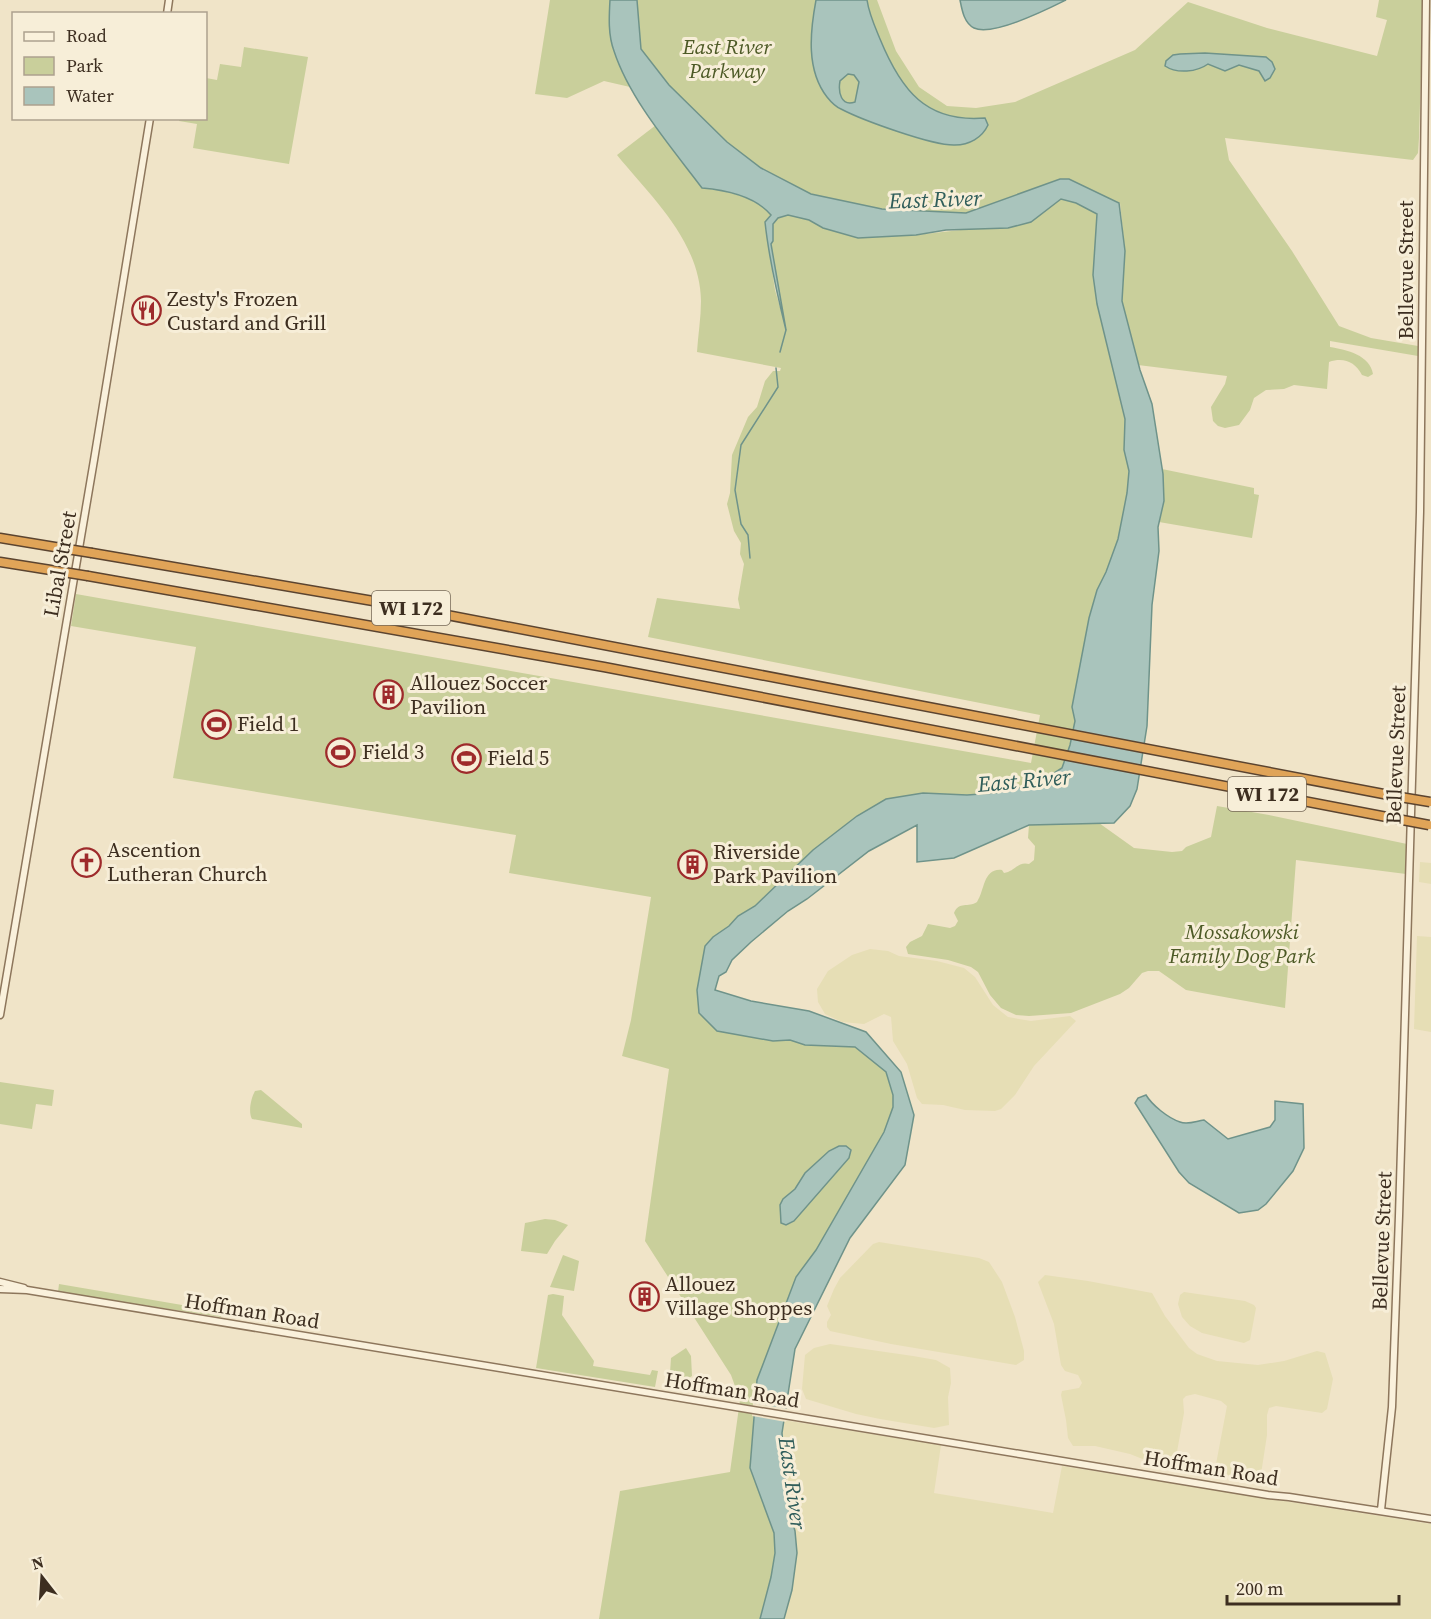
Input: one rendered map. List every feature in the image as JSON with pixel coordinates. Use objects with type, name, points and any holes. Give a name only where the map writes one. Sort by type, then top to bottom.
[{"type":"highway","name":"WI 172","points":[[0,538],[379,602],[1430,802]]},
{"type":"highway","name":"WI 172","points":[[0,561],[604,667],[1430,825]]},
{"type":"street","name":"Bellevue Street","points":[[1381,1510],[1392,1407],[1420,512],[1426,0]]},
{"type":"street","name":"Libal Street","points":[[0,1016],[150,120]]},
{"type":"street","name":"Hoffman Road","points":[[0,1282],[14,1284],[27,1290]]},
{"type":"street","name":"Hoffman Road","points":[[0,1289],[27,1290],[1268,1495],[1431,1519]]},
{"type":"shaded area","points":[[1420,862],[1431,863],[1431,884],[1419,882]]},
{"type":"shaded area","points":[[1417,936],[1431,937],[1431,1032],[1414,1029]]},
{"type":"shaded area","points":[[870,949],[964,968],[975,977],[993,1005],[1008,1017],[1031,1021],[1070,1016],[1076,1021],[1034,1066],[1015,1095],[1001,1109],[995,1111],[965,1110],[943,1105],[922,1104],[917,1098],[907,1064],[893,1041],[891,1017],[884,1014],[864,1024],[842,1022],[825,1014],[818,1002],[817,989],[828,971],[852,955]]},
{"type":"shaded area","points":[[879,1242],[979,1258],[989,1262],[1002,1282],[1015,1317],[1024,1351],[1024,1360],[1016,1365],[891,1344],[830,1331],[827,1322],[831,1315],[827,1306],[840,1278],[873,1244]]},
{"type":"shaded area","points":[[1045,1275],[1152,1293],[1165,1316],[1189,1348],[1197,1354],[1217,1361],[1258,1365],[1284,1361],[1317,1351],[1325,1353],[1333,1379],[1327,1409],[1322,1413],[1276,1406],[1269,1408],[1261,1474],[1252,1480],[1223,1474],[1217,1469],[1227,1406],[1221,1401],[1195,1394],[1183,1399],[1184,1413],[1173,1465],[1150,1462],[1130,1454],[1095,1446],[1073,1446],[1068,1438],[1061,1395],[1062,1391],[1079,1388],[1082,1383],[1078,1375],[1065,1371],[1061,1365],[1054,1324],[1038,1282]]},
{"type":"shaded area","points":[[1184,1292],[1245,1301],[1254,1305],[1256,1308],[1250,1340],[1244,1343],[1202,1333],[1190,1326],[1182,1317],[1178,1304],[1180,1295]]},
{"type":"shaded area","points":[[830,1344],[936,1360],[950,1368],[949,1425],[934,1428],[880,1419],[806,1399],[802,1389],[805,1355],[814,1348]]},
{"type":"shaded area","points":[[783,1420],[941,1445],[934,1493],[1053,1513],[1062,1466],[1431,1524],[1431,1619],[784,1619],[792,1590]]},
{"type":"green space","points":[[550,0],[610,0],[614,45],[630,87],[604,81],[567,98],[535,94]]},
{"type":"green space","name":"East River Parkway","points":[[637,0],[877,0],[896,51],[919,87],[947,106],[976,108],[1015,102],[1135,50],[1188,2],[1267,28],[1377,56],[1387,20],[1376,17],[1379,0],[1423,0],[1419,138],[1418,153],[1413,160],[1225,138],[1229,160],[1292,251],[1339,326],[1371,338],[1418,346],[1418,356],[1330,341],[1330,347],[1357,354],[1363,358],[1373,374],[1368,377],[1362,375],[1356,367],[1344,360],[1329,362],[1327,389],[1294,385],[1284,389],[1266,390],[1254,398],[1250,410],[1239,425],[1225,428],[1218,426],[1213,421],[1211,407],[1225,384],[1227,376],[1138,365],[1122,301],[1125,251],[1120,203],[1097,214],[1096,242],[1102,323],[1125,419],[1124,450],[1129,471],[1118,539],[1097,590],[1089,618],[1072,707],[1075,721],[1062,768],[1037,784],[857,816],[813,850],[755,906],[738,916],[729,927],[713,937],[705,946],[697,990],[773,1041],[790,1040],[805,1045],[855,1047],[886,1072],[893,1095],[893,1107],[884,1132],[816,1250],[796,1277],[757,1380],[750,1468],[774,1533],[775,1553],[760,1619],[599,1619],[620,1491],[730,1472],[740,1400],[731,1375],[645,1241],[669,1069],[622,1056],[631,1020],[651,897],[509,873],[516,835],[173,778],[196,647],[71,626],[76,594],[1031,763],[1040,715],[648,637],[657,598],[740,609],[738,599],[744,564],[740,554],[741,543],[734,531],[727,504],[730,493],[732,455],[748,417],[757,407],[765,381],[773,371],[780,371],[781,368],[697,352],[701,301],[699,279],[692,259],[672,222],[617,155],[656,125],[702,188],[740,195],[765,209],[771,215],[765,222],[775,290],[782,314],[771,244],[773,224],[778,218],[788,215],[809,220],[823,228],[858,238],[916,235],[1031,222],[1061,199],[1060,179],[966,213],[882,209],[811,194],[761,168],[727,142],[669,85],[641,49]]},
{"type":"green space","points":[[244,47],[308,57],[289,164],[193,148],[197,124],[179,121],[207,120],[207,78],[217,80],[220,64],[241,67]]},
{"type":"green space","points":[[1162,469],[1254,488],[1254,494],[1259,495],[1252,538],[1159,522],[1164,501]]},
{"type":"green space","name":"Mossakowski Family Dog Park","points":[[1217,806],[1407,844],[1406,874],[1296,860],[1285,1008],[1186,990],[1159,971],[1148,971],[1142,973],[1129,988],[1120,994],[1071,1013],[1016,1015],[1001,1008],[990,995],[978,972],[971,967],[948,960],[908,954],[906,947],[910,942],[922,936],[928,924],[950,928],[955,926],[958,921],[954,913],[956,909],[977,902],[991,872],[1002,870],[1004,873],[1034,860],[1035,846],[1028,838],[1029,825],[1099,823],[1134,848],[1182,851],[1186,847],[1211,837]]},
{"type":"green space","points":[[0,1082],[54,1090],[52,1106],[36,1104],[32,1129],[0,1124]]},
{"type":"green space","points":[[261,1090],[302,1124],[302,1128],[252,1119],[250,1109],[252,1097],[255,1091]]},
{"type":"green space","points":[[545,1219],[568,1225],[547,1254],[521,1251],[525,1223]]},
{"type":"green space","points":[[563,1255],[579,1261],[574,1291],[550,1287]]},
{"type":"green space","points":[[59,1284],[223,1312],[221,1317],[58,1292]]},
{"type":"green space","points":[[548,1295],[564,1296],[562,1315],[594,1361],[593,1366],[650,1375],[652,1370],[658,1371],[655,1387],[536,1368]]},
{"type":"green space","points":[[686,1348],[691,1356],[692,1376],[689,1378],[672,1376],[670,1373],[671,1358]]},
{"type":"water","points":[[610,0],[637,0],[641,49],[669,85],[727,142],[761,168],[811,194],[882,209],[966,213],[1060,179],[1069,179],[1119,203],[1125,251],[1122,301],[1140,370],[1152,404],[1163,474],[1164,501],[1158,527],[1159,551],[1152,605],[1147,726],[1137,789],[1130,806],[1114,823],[1029,825],[954,858],[917,862],[917,825],[869,851],[788,911],[751,942],[732,960],[726,972],[719,976],[715,990],[751,1001],[809,1011],[866,1032],[901,1072],[914,1115],[905,1165],[850,1238],[795,1349],[782,1433],[788,1506],[795,1531],[797,1553],[792,1590],[784,1619],[760,1619],[775,1553],[774,1533],[750,1468],[757,1380],[796,1277],[816,1250],[884,1132],[893,1107],[893,1095],[886,1072],[855,1047],[805,1045],[790,1040],[773,1041],[717,1031],[699,1013],[697,990],[705,946],[738,916],[755,906],[813,850],[857,816],[886,799],[923,793],[967,795],[995,793],[1037,784],[1062,768],[1075,721],[1072,707],[1089,618],[1097,590],[1118,539],[1127,493],[1129,471],[1124,450],[1125,419],[1097,304],[1093,275],[1097,214],[1076,203],[1061,199],[1031,222],[1008,228],[946,230],[916,235],[858,238],[823,228],[809,220],[788,215],[778,218],[773,224],[771,244],[786,330],[765,222],[771,215],[757,203],[748,199],[730,192],[702,188],[665,140],[641,105],[621,69],[611,39]]},
{"type":"water","points":[[816,0],[867,0],[872,20],[888,57],[907,88],[931,109],[964,118],[985,118],[988,125],[985,130],[970,142],[960,145],[945,144],[898,132],[837,107],[820,86],[813,63],[811,38]],"holes":[[[848,74],[854,75],[859,82],[855,102],[850,103],[846,102],[840,94],[840,81]]]},
{"type":"water","points":[[960,0],[1066,0],[1020,21],[983,30],[974,28],[968,23]]},
{"type":"water","points":[[1205,53],[1266,57],[1275,69],[1270,78],[1265,81],[1259,71],[1239,65],[1225,71],[1208,64],[1187,71],[1170,69],[1165,66],[1166,61],[1173,55]]},
{"type":"water","points":[[1146,1095],[1170,1118],[1186,1123],[1204,1120],[1228,1139],[1270,1127],[1275,1120],[1275,1101],[1303,1104],[1304,1148],[1293,1171],[1266,1204],[1258,1210],[1239,1213],[1189,1183],[1179,1172],[1135,1103],[1138,1098]]},
{"type":"water","points":[[839,1146],[846,1146],[851,1150],[849,1158],[794,1221],[786,1225],[781,1223],[780,1205],[783,1199],[795,1189],[805,1173],[829,1151]]},
{"type":"pier","points":[[753,1403],[788,1409],[786,1422],[752,1416]]},
{"type":"waterway","points":[[780,352],[786,330]]},
{"type":"waterway","points":[[750,558],[748,535],[741,524],[735,490],[741,445],[778,387],[776,368]]},
{"type":"place","name":"Zesty's Frozen Custard and Grill","points":[[146,311]]},
{"type":"place","name":"Allouez Soccer Pavilion","points":[[389,695]]},
{"type":"place","name":"Field 1","points":[[216,724]]},
{"type":"place","name":"Field 3","points":[[341,752]]},
{"type":"place","name":"Field 5","points":[[466,758]]},
{"type":"place","name":"Ascention Lutheran Church","points":[[86,862]]},
{"type":"place","name":"Riverside Park Pavilion","points":[[692,864]]},
{"type":"place","name":"Allouez Village Shoppes","points":[[644,1296]]},
{"type":"water label","name":"East River","points":[[935,199]]},
{"type":"water label","name":"East River","points":[[1024,780]]},
{"type":"water label","name":"East River","points":[[793,1483]]}]
